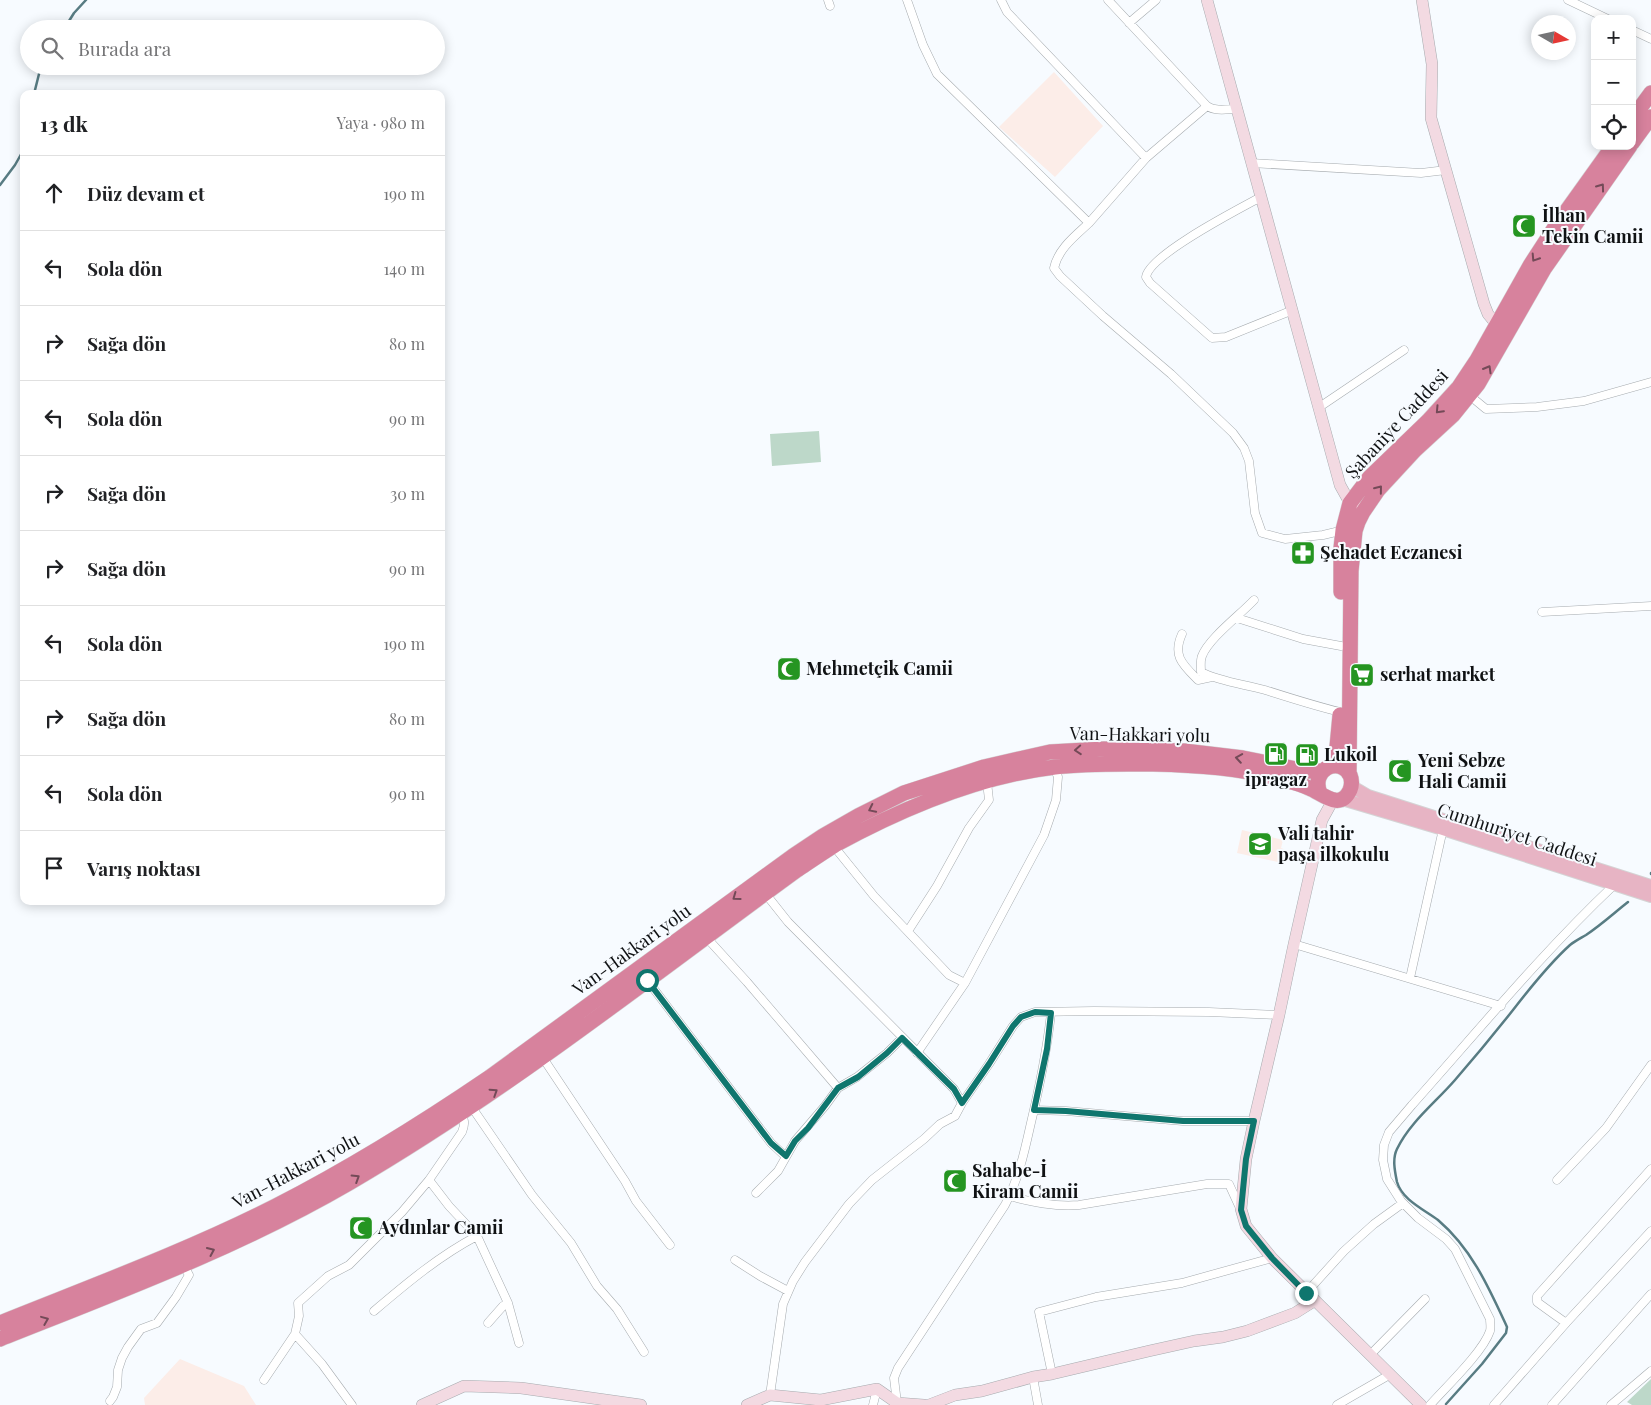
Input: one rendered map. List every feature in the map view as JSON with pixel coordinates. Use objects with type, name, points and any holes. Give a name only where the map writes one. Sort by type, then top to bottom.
[{"type":"highway","points":[[1636,114],[1651,93]]},
{"type":"highway","points":[[1636,138],[1651,117]]},
{"type":"highway","name":"Şabaniye Caddesi","points":[[1326,768],[1337,747],[1340,712],[1341,557],[1349,530],[1350,502],[1369,478],[1448,400],[1470,372],[1546,242],[1610,150]]},
{"type":"highway","points":[[0,1339],[183,1264],[273,1223],[349,1182],[466,1110],[538,1051],[647,980],[765,893],[828,841],[875,825],[936,799],[987,782],[1054,767],[1184,758],[1271,776],[1296,783],[1331,797],[1346,796],[1350,780],[1351,570],[1349,530],[1378,490],[1446,422],[1485,374],[1544,269],[1627,150]]},
{"type":"highway","name":"Van-Hakkari yolu","points":[[0,1323],[177,1251],[275,1206],[344,1169],[538,1051],[758,880],[828,841],[858,816],[904,793],[984,766],[1050,752],[1104,749],[1184,758],[1242,758],[1306,771],[1326,768]]},
{"type":"highway","points":[[1331,797],[1317,781],[1326,768],[1341,767],[1350,780]]},
{"type":"highway","points":[[904,793],[912,809]]},
{"type":"main road","name":"Cumhuriyet Caddesi","points":[[1350,780],[1368,796],[1651,886]]},
{"type":"main road","name":"Cumhuriyet Caddesi","points":[[1331,797],[1443,829],[1651,896]]},
{"type":"street","points":[[907,0],[937,74],[1089,222]]},
{"type":"street","points":[[1001,0],[1007,12],[1146,158]]},
{"type":"street","points":[[1108,0],[1208,106],[1217,110],[1238,109]]},
{"type":"street","points":[[1129,22],[1156,0]]},
{"type":"street","points":[[1207,0],[1340,485],[1350,502],[1363,512]]},
{"type":"street","points":[[1422,0],[1432,64],[1431,118],[1484,304],[1488,314],[1497,325]]},
{"type":"street","points":[[1568,0],[1600,15]]},
{"type":"street","points":[[1636,32],[1651,39]]},
{"type":"street","points":[[1208,106],[1146,158],[1066,246],[1056,258],[1054,268],[1096,310],[1171,374],[1233,433],[1244,448],[1249,461],[1254,514],[1262,533],[1285,539],[1323,536],[1349,530]]},
{"type":"street","points":[[1251,163],[1421,173],[1446,170]]},
{"type":"street","points":[[1261,198],[1190,237],[1162,257],[1147,271],[1146,277],[1150,283],[1212,338],[1226,337],[1293,310]]},
{"type":"street","points":[[1318,408],[1404,350]]},
{"type":"street","points":[[1469,395],[1486,409],[1537,407],[1584,400],[1651,382]]},
{"type":"street","points":[[1254,600],[1222,631],[1201,657],[1201,672],[1212,677],[1265,690],[1316,707],[1340,712]]},
{"type":"street","points":[[1542,612],[1651,606]]},
{"type":"street","points":[[1237,618],[1303,640],[1341,646]]},
{"type":"street","points":[[1182,634],[1178,644],[1178,656],[1198,680],[1212,677]]},
{"type":"street","points":[[917,1053],[965,983],[1044,835],[1056,800],[1058,777],[1054,767]]},
{"type":"street","points":[[908,931],[969,828],[989,800],[987,782]]},
{"type":"street","points":[[1241,1210],[1246,1159],[1254,1121],[1322,820],[1331,797]]},
{"type":"street","points":[[1410,978],[1443,829]]},
{"type":"street","points":[[828,841],[857,876],[949,975],[965,983]]},
{"type":"street","points":[[1430,1405],[1482,1347],[1491,1324],[1455,1249],[1446,1239],[1418,1218],[1403,1203],[1388,1179],[1383,1160],[1384,1145],[1389,1132],[1558,941],[1614,885]]},
{"type":"street","points":[[765,893],[788,922],[954,1089],[962,1103]]},
{"type":"street","points":[[706,937],[838,1088]]},
{"type":"street","points":[[1294,944],[1501,1006]]},
{"type":"street","points":[[647,980],[771,1143],[786,1156]]},
{"type":"street","points":[[770,1395],[783,1304],[788,1291],[805,1262],[849,1204],[872,1180],[940,1124],[955,1116],[1013,1026],[1021,1017],[1035,1012],[1094,1011],[1279,1015]]},
{"type":"street","points":[[897,1403],[894,1378],[898,1368],[1014,1187],[1023,1158],[1047,1049],[1051,1013]]},
{"type":"street","points":[[756,1193],[778,1171],[795,1141],[808,1128],[838,1088],[858,1077],[902,1038]]},
{"type":"street","points":[[538,1051],[625,1180],[636,1201],[670,1245]]},
{"type":"street","points":[[1557,1180],[1606,1128],[1651,1065]]},
{"type":"street","points":[[264,1380],[295,1334],[299,1316],[298,1303],[328,1276],[349,1265],[402,1212],[429,1180],[462,1132],[465,1125],[466,1110]]},
{"type":"street","points":[[466,1110],[571,1243],[596,1286],[617,1309],[644,1352]]},
{"type":"street","points":[[1034,1110],[1183,1121],[1254,1121]]},
{"type":"street","points":[[1566,1323],[1537,1302],[1537,1296],[1651,1169]]},
{"type":"street","points":[[429,1180],[449,1206],[478,1236],[508,1303],[520,1343]]},
{"type":"street","points":[[1010,1196],[1031,1202],[1066,1206],[1207,1184],[1229,1184],[1246,1226],[1272,1258],[1421,1405]]},
{"type":"street","points":[[928,1405],[955,1395],[982,1391],[1032,1377],[1247,1331],[1295,1313],[1310,1297],[1344,1251],[1374,1224],[1403,1203]]},
{"type":"street","points":[[1494,1405],[1651,1231]]},
{"type":"street","points":[[374,1311],[428,1267],[460,1245],[478,1236]]},
{"type":"street","points":[[1052,1374],[1039,1312],[1096,1296],[1182,1283],[1272,1258]]},
{"type":"street","points":[[735,1260],[788,1291]]},
{"type":"street","points":[[110,1401],[117,1386],[118,1370],[122,1358],[128,1347],[141,1329],[157,1323],[189,1275],[183,1264]]},
{"type":"street","points":[[1552,1405],[1651,1294]]},
{"type":"street","points":[[1370,1355],[1425,1300]]},
{"type":"street","points":[[488,1323],[502,1306],[508,1303]]},
{"type":"street","points":[[295,1334],[322,1364],[352,1405]]},
{"type":"street","points":[[1611,1405],[1651,1371]]},
{"type":"street","points":[[1337,1405],[1389,1375]]},
{"type":"street","points":[[1032,1377],[1038,1405]]},
{"type":"street","points":[[422,1405],[464,1386],[521,1388],[641,1405]]},
{"type":"street","points":[[873,1405],[877,1389]]},
{"type":"street","points":[[747,1405],[770,1395],[821,1400],[877,1389],[897,1403],[924,1405]]},
{"type":"shaded area","points":[[1054,72],[1103,126],[1055,177],[999,127]]},
{"type":"shaded area","name":"Vali tahir paşa ilkokulu","points":[[1242,830],[1283,840],[1281,848],[1286,850],[1283,859],[1279,858],[1278,862],[1237,853]]},
{"type":"shaded area","points":[[180,1359],[244,1386],[256,1405],[145,1405],[144,1398]]},
{"type":"green space","points":[[819,431],[821,462],[772,466],[770,434]]},
{"type":"green space","points":[[1651,1379],[1651,1405],[1632,1405],[1627,1402]]},
{"type":"waterway","points":[[70,20],[86,0]]},
{"type":"waterway","points":[[35,90],[39,75]]},
{"type":"waterway","points":[[0,185],[20,156]]},
{"type":"waterway","points":[[1446,1404],[1482,1364],[1506,1333],[1507,1327],[1478,1270],[1461,1243],[1438,1220],[1414,1204],[1400,1188],[1395,1170],[1395,1153],[1402,1139],[1416,1121],[1448,1088],[1555,960],[1570,945],[1597,927],[1628,902]]},
{"type":"place","name":"İlhan Tekin Camii","points":[[1524,226]]},
{"type":"place","name":"Şehadet Eczanesi","points":[[1303,553]]},
{"type":"place","name":"Mehmetçik Camii","points":[[789,669]]},
{"type":"place","name":"serhat market","points":[[1362,675]]},
{"type":"place","name":"ipragaz","points":[[1276,754]]},
{"type":"place","name":"Lukoil","points":[[1307,755]]},
{"type":"place","name":"Yeni Sebze Hali Camii","points":[[1400,771]]},
{"type":"place","name":"Vali tahir paşa ilkokulu","points":[[1260,844]]},
{"type":"place","name":"Sahabe-İ Kiram Camii","points":[[955,1181]]},
{"type":"place","name":"Aydınlar Camii","points":[[361,1228]]},
{"type":"route","points":[[647,980],[771,1143],[786,1156],[795,1141],[808,1128],[838,1088],[858,1077],[902,1038],[954,1089],[962,1103],[1013,1026],[1021,1017],[1035,1012],[1051,1013],[1047,1049],[1034,1110],[1183,1121],[1254,1121],[1246,1159],[1241,1210],[1246,1226],[1272,1258],[1306,1293]]}]
